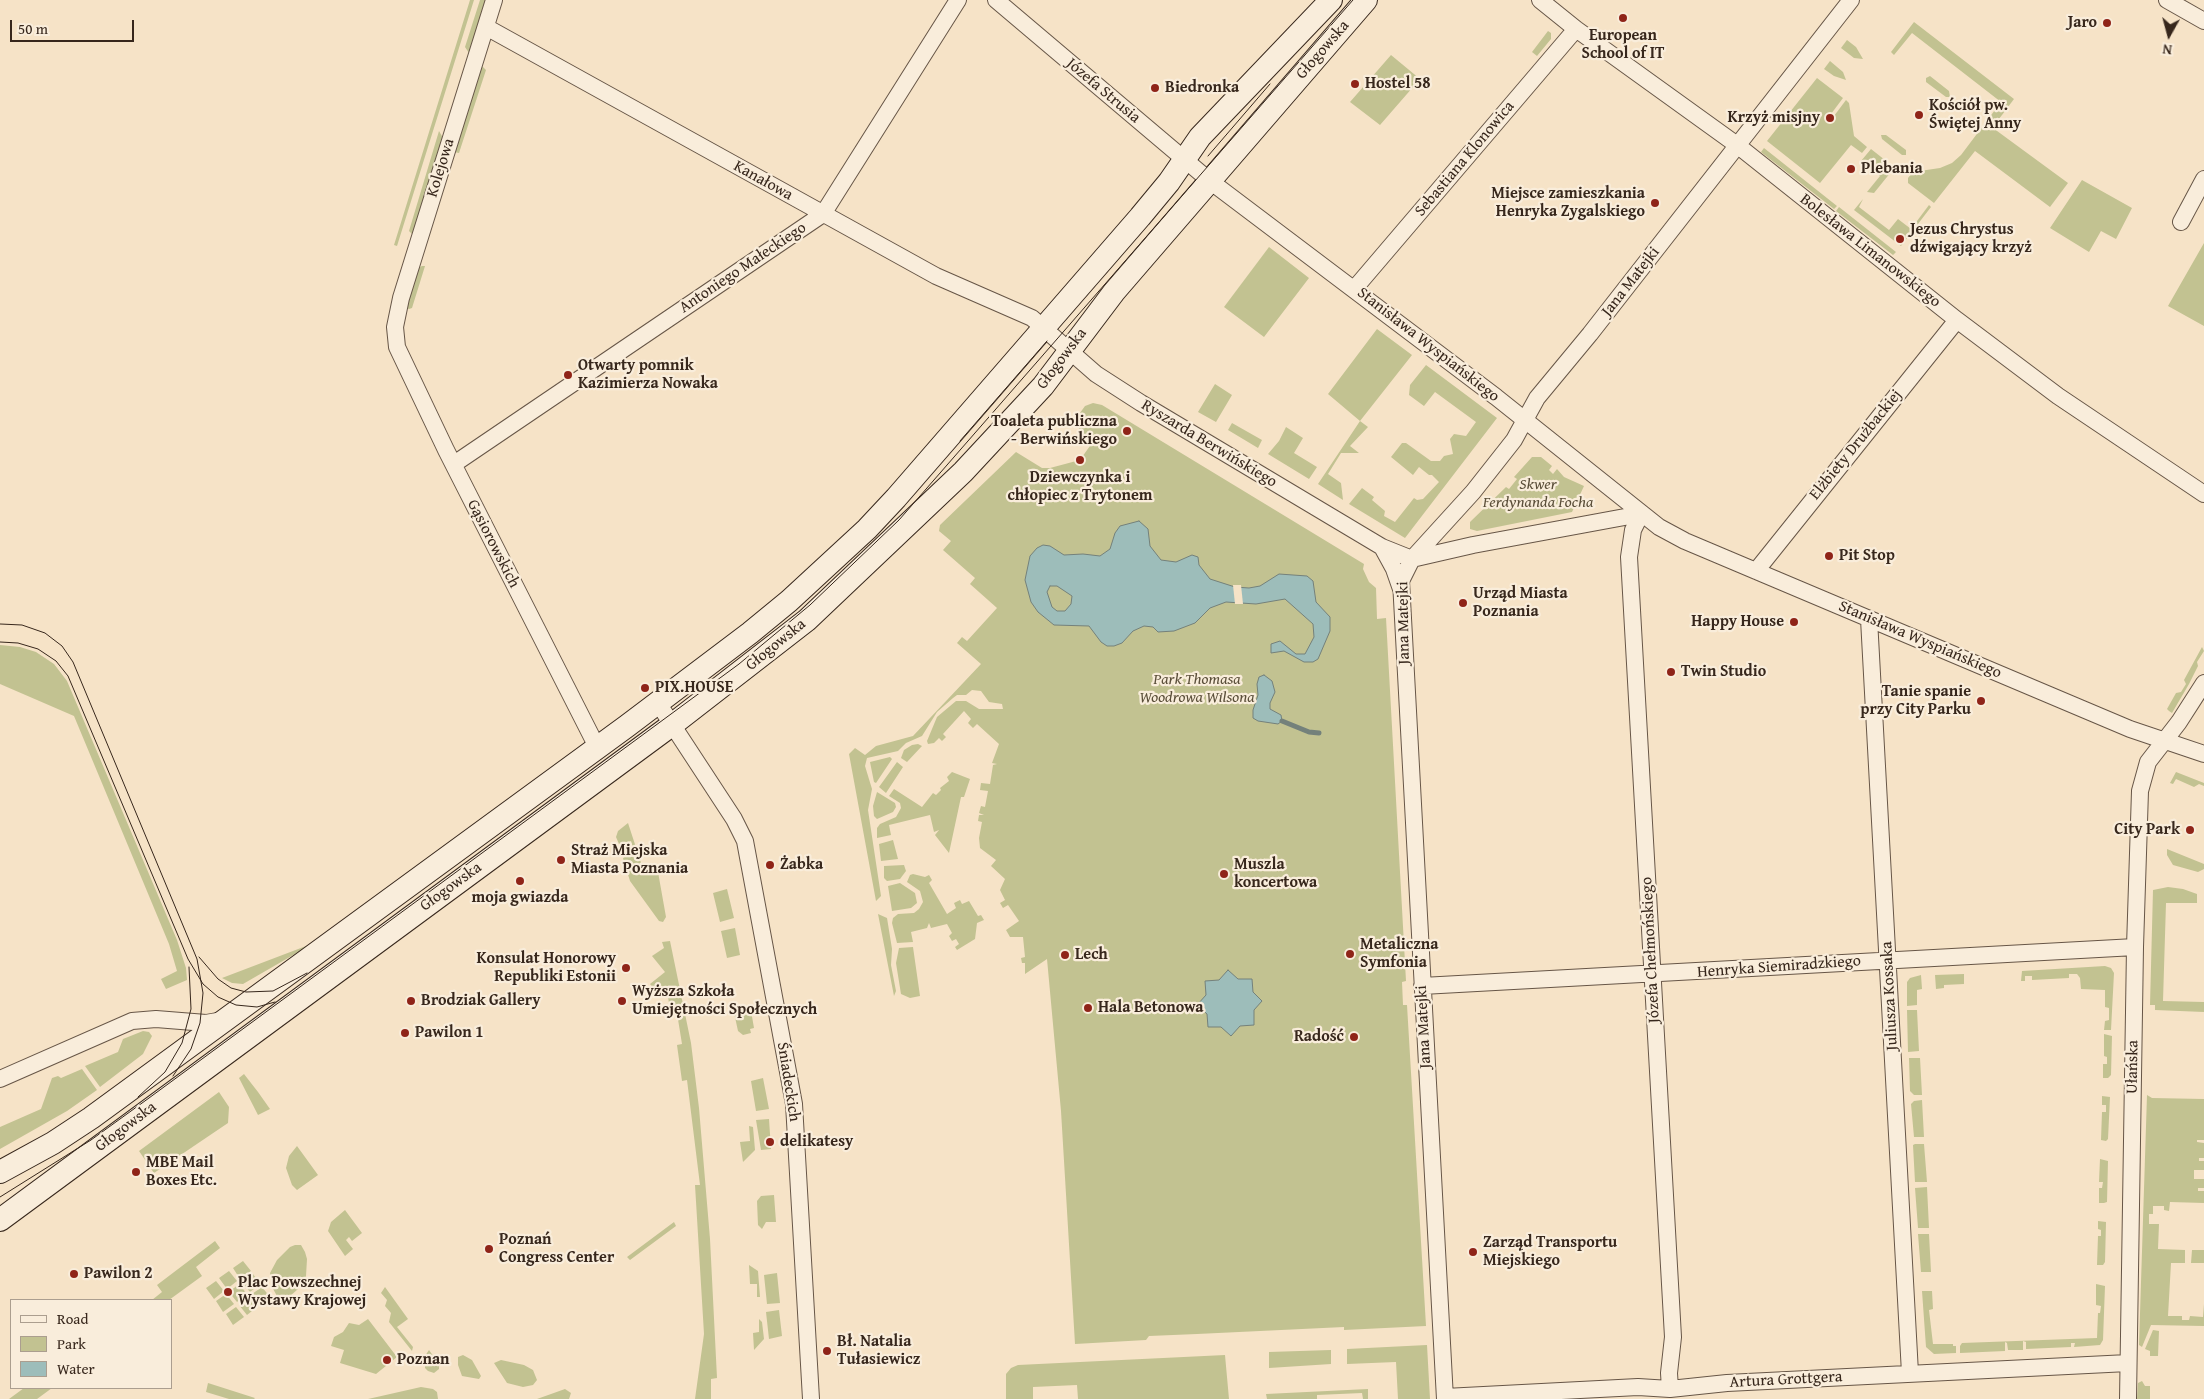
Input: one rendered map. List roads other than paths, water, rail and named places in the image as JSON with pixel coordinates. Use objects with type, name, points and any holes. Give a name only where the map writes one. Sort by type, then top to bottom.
[{"type":"street","name":"Kolejowa","points":[[396,337],[396,316],[494,0]]},
{"type":"street","name":"Antoniego Małeckiego","points":[[454,464],[823,214],[958,0]]},
{"type":"street","name":"Józefa Strusia","points":[[996,0],[1210,181]]},
{"type":"street","name":"Głogowska","points":[[0,1172],[72,1131],[750,634],[867,528],[1044,329],[1163,189],[1210,126],[1331,0]]},
{"type":"street","name":"Głogowska","points":[[0,1220],[673,724],[808,620],[868,565],[996,438],[1044,386],[1114,292],[1366,0]]},
{"type":"street","name":"Bolesława Limanowskiego","points":[[1540,0],[1576,29],[1737,146],[1957,320],[2058,396],[2204,494]]},
{"type":"street","name":"Jana Matejki","points":[[1445,1398],[1401,589],[1403,574],[1412,559],[1478,486],[1514,440],[1537,398],[1595,328],[1851,0]]},
{"type":"street","points":[[2167,0],[2204,22]]},
{"type":"street","name":"Kanałowa","points":[[486,27],[936,276],[1032,318],[1044,329]]},
{"type":"street","name":"Sebastiana Klonowica","points":[[1355,288],[1576,29]]},
{"type":"street","points":[[2181,222],[2204,179]]},
{"type":"street","name":"Stanisława Wyspiańskiego","points":[[1210,181],[1355,288],[1641,514],[1671,534],[2130,729],[2204,754]]},
{"type":"street","name":"Elżbiety Drużbackiej","points":[[1756,571],[1957,320]]},
{"type":"street","name":"Ryszarda Berwińskiego","points":[[1044,329],[1096,374],[1141,403],[1382,547],[1412,559]]},
{"type":"street","name":"Gąsiorowskich","points":[[396,337],[400,355],[597,747]]},
{"type":"street","points":[[1412,559],[1641,514]]},
{"type":"street","name":"Józefa Chełmońskiego","points":[[1641,514],[1633,530],[1629,558],[1673,1337],[1669,1372],[1670,1389]]},
{"type":"street","points":[[1382,547],[1394,569],[1401,589]]},
{"type":"street","name":"Juliusza Kossaka","points":[[1870,619],[1910,1373]]},
{"type":"street","name":"Ułańska","points":[[2128,1399],[2135,947],[2140,791],[2148,762],[2204,683]]},
{"type":"street","name":"Śniadeckich","points":[[658,703],[734,819],[745,841],[794,1104],[811,1399]]},
{"type":"street","name":"Henryka Siemiradzkiego","points":[[1422,986],[2135,947]]},
{"type":"street","name":"Głogowska","points":[[0,1079],[132,1021],[156,1019],[206,1023],[232,1015]]},
{"type":"street","name":"Artura Grottgera","points":[[1445,1398],[1638,1387],[1670,1389],[1727,1383],[2128,1363]]},
{"type":"water","points":[[1139,521],[1148,529],[1150,546],[1161,560],[1176,562],[1192,555],[1198,557],[1199,565],[1210,579],[1235,587],[1249,588],[1260,586],[1279,574],[1307,576],[1313,581],[1316,602],[1330,617],[1330,631],[1318,659],[1313,662],[1304,662],[1284,651],[1271,653],[1271,644],[1280,641],[1296,654],[1305,654],[1314,637],[1313,624],[1285,599],[1256,604],[1226,602],[1210,608],[1195,623],[1174,631],[1158,632],[1153,627],[1144,626],[1133,631],[1122,643],[1114,646],[1107,646],[1101,642],[1089,626],[1054,625],[1038,612],[1031,602],[1025,580],[1030,556],[1037,548],[1043,545],[1050,546],[1064,555],[1083,554],[1100,556],[1110,549],[1115,533],[1120,526]],"holes":[[[1050,586],[1057,586],[1072,596],[1071,604],[1065,611],[1057,611],[1052,607],[1047,592]]]},
{"type":"water","points":[[1264,675],[1272,681],[1275,692],[1270,703],[1270,709],[1281,715],[1282,721],[1278,724],[1258,721],[1253,718],[1253,710],[1258,695],[1257,684],[1259,677]]},
{"type":"water","points":[[1228,970],[1238,979],[1252,979],[1253,992],[1262,1001],[1254,1010],[1254,1025],[1240,1026],[1231,1036],[1221,1027],[1208,1027],[1207,1014],[1197,1005],[1206,995],[1205,981],[1219,980]]},
{"type":"waterway","points":[[1282,721],[1309,732],[1319,733]]},
{"type":"tram line","points":[[0,1197],[91,1140],[149,1098],[739,664],[810,605],[899,520],[1353,0]]},
{"type":"tram line","points":[[1208,156],[1270,84]]},
{"type":"tram line","points":[[960,441],[1047,341]]},
{"type":"tram line","points":[[0,624],[22,625],[45,633],[62,646],[73,662],[197,959],[203,993],[200,1023],[191,1049],[173,1076]]},
{"type":"tram line","points":[[0,642],[18,643],[38,649],[56,661],[68,676],[188,959],[203,984],[218,997],[236,1005],[257,1007],[275,1002]]},
{"type":"tram line","points":[[199,957],[218,979],[231,988],[246,992],[273,991],[307,973]]},
{"type":"tram line","points":[[138,1097],[165,1072],[182,1043],[191,1009],[189,967]]},
{"type":"place","name":"European School of IT","points":[[1623,18]]},
{"type":"place","name":"Jaro","points":[[2107,23]]},
{"type":"place","name":"Hostel 58","points":[[1355,84]]},
{"type":"place","name":"Biedronka","points":[[1155,88]]},
{"type":"place","name":"Kościół pw. Świętej Anny","points":[[1919,115]]},
{"type":"place","name":"Krzyż misjny","points":[[1830,118]]},
{"type":"place","name":"Plebania","points":[[1851,169]]},
{"type":"place","name":"Miejsce zamieszkania Henryka Zygalskiego","points":[[1655,203]]},
{"type":"place","name":"Jezus Chrystus dźwigający krzyż","points":[[1900,239]]},
{"type":"place","name":"Otwarty pomnik Kazimierza Nowaka","points":[[568,375]]},
{"type":"place","name":"Toaleta publiczna - Berwińskiego","points":[[1127,431]]},
{"type":"place","name":"Dziewczynka i chłopiec z Trytonem","points":[[1080,460]]},
{"type":"place","name":"Pit Stop","points":[[1829,556]]},
{"type":"place","name":"Urząd Miasta Poznania","points":[[1463,603]]},
{"type":"place","name":"Happy House","points":[[1794,622]]},
{"type":"place","name":"Twin Studio","points":[[1671,672]]},
{"type":"place","name":"PIX.HOUSE","points":[[645,688]]},
{"type":"place","name":"Tanie spanie przy City Parku","points":[[1981,701]]},
{"type":"place","name":"City Park","points":[[2190,830]]},
{"type":"place","name":"Straż Miejska Miasta Poznania","points":[[561,860]]},
{"type":"place","name":"Żabka","points":[[770,865]]},
{"type":"place","name":"Muszla koncertowa","points":[[1224,874]]},
{"type":"place","name":"moja gwiazda","points":[[520,881]]},
{"type":"place","name":"Metaliczna Symfonia","points":[[1350,954]]},
{"type":"place","name":"Lech","points":[[1065,955]]},
{"type":"place","name":"Konsulat Honorowy Republiki Estonii","points":[[626,968]]},
{"type":"place","name":"Brodziak Gallery","points":[[411,1001]]},
{"type":"place","name":"Wyższa Szkoła Umiejętności Społecznych","points":[[622,1001]]},
{"type":"place","name":"Hala Betonowa","points":[[1088,1008]]},
{"type":"place","name":"Pawilon 1","points":[[405,1033]]},
{"type":"place","name":"Radość","points":[[1354,1037]]},
{"type":"place","name":"delikatesy","points":[[770,1142]]},
{"type":"place","name":"MBE Mail Boxes Etc.","points":[[136,1172]]},
{"type":"place","name":"Poznań Congress Center","points":[[489,1249]]},
{"type":"place","name":"Zarząd Transportu Miejskiego","points":[[1473,1252]]},
{"type":"place","name":"Pawilon 2","points":[[74,1274]]},
{"type":"place","name":"Plac Powszechnej Wystawy Krajowej","points":[[228,1292]]},
{"type":"place","name":"Bł. Natalia Tułasiewicz","points":[[827,1351]]},
{"type":"place","name":"Poznan","points":[[387,1360]]},
{"type":"park label","name":"Skwer Ferdynanda Focha","points":[[1538,494]]},
{"type":"park label","name":"Park Thomasa Woodrowa Wilsona","points":[[1197,689]]}]
